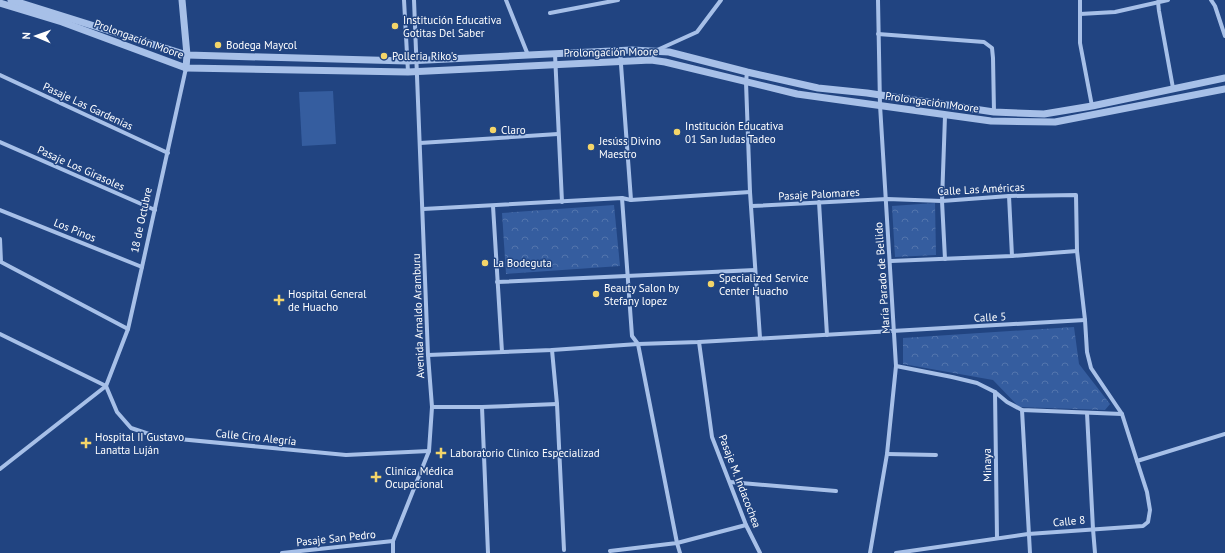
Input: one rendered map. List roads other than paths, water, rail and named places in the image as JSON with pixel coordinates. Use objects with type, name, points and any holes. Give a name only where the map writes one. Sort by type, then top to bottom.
[{"type":"street","name":"Prolongación Moore","points":[[12,0],[187,55],[417,61],[632,50],[656,51],[668,52],[818,88],[994,112],[1044,114],[1092,106],[1225,78]]},
{"type":"street","name":"18 de Octubre","points":[[106,386],[128,329],[186,68],[187,55],[182,0]]},
{"type":"street","points":[[404,0],[408,72]]},
{"type":"street","name":"Avenida Arnaldo Aramburu","points":[[392,553],[393,541],[429,451],[432,407],[428,354],[414,0]]},
{"type":"street","points":[[506,0],[528,55]]},
{"type":"street","points":[[550,13],[617,0]]},
{"type":"street","points":[[651,60],[656,51],[697,32],[721,0]]},
{"type":"street","name":"María Parado de Bellido","points":[[870,553],[887,454],[896,366],[891,261],[879,96],[878,0]]},
{"type":"street","points":[[1080,0],[1080,43],[1092,106]]},
{"type":"street","points":[[1137,0],[1138,6]]},
{"type":"street","points":[[1080,14],[1115,12],[1168,0]]},
{"type":"street","points":[[1211,0],[1215,6],[1225,36]]},
{"type":"street","points":[[1158,2],[1173,88]]},
{"type":"street","name":"Prolongación Moore","points":[[0,3],[62,22],[186,68],[408,72],[651,60],[665,62],[797,94],[880,105],[945,116],[991,121],[1055,122],[1225,89]]},
{"type":"street","points":[[878,34],[984,42],[992,48],[994,112]]},
{"type":"street","points":[[620,51],[631,200]]},
{"type":"street","points":[[555,54],[562,202]]},
{"type":"street","points":[[747,72],[746,82],[750,192],[760,338]]},
{"type":"street","name":"Pasaje Las Gardenias","points":[[0,75],[168,153]]},
{"type":"street","points":[[945,116],[942,201],[945,259]]},
{"type":"street","points":[[420,142],[558,134]]},
{"type":"street","name":"Pasaje Los Girasoles","points":[[0,142],[154,210]]},
{"type":"street","points":[[423,209],[622,198],[631,200],[750,192]]},
{"type":"street","name":"Calle Las Américas","points":[[886,199],[942,201],[1009,196],[1076,195],[1077,251]]},
{"type":"street","points":[[1009,196],[1012,256]]},
{"type":"street","points":[[622,198],[632,336],[638,344],[680,553]]},
{"type":"street","name":"Pasaje Palomares","points":[[752,206],[886,199]]},
{"type":"street","points":[[819,202],[828,335]]},
{"type":"street","points":[[493,206],[502,352]]},
{"type":"street","name":"Los Pinos","points":[[0,210],[142,267]]},
{"type":"street","points":[[0,239],[0,262],[128,329]]},
{"type":"street","points":[[891,261],[1012,256],[1077,251],[1087,352],[1091,368],[1122,414],[1137,461],[1225,434]]},
{"type":"street","points":[[497,282],[755,270]]},
{"type":"street","name":"Calle 5","points":[[428,354],[552,350],[1085,320]]},
{"type":"street","points":[[0,334],[106,386],[0,469]]},
{"type":"street","name":"Pasaje M. Indacochea","points":[[699,342],[712,437],[746,525],[760,553]]},
{"type":"street","points":[[552,350],[557,404],[564,550]]},
{"type":"street","points":[[896,366],[977,383],[995,392],[1007,402],[1022,410],[1122,414]]},
{"type":"street","name":"Calle Ciro Alegría","points":[[106,386],[117,412],[131,428],[158,437],[346,455],[429,451]]},
{"type":"street","name":"Minaya","points":[[995,392],[997,538]]},
{"type":"street","points":[[432,407],[557,404]]},
{"type":"street","points":[[482,407],[488,553]]},
{"type":"street","points":[[1022,410],[1030,553]]},
{"type":"street","points":[[1087,413],[1095,553]]},
{"type":"street","points":[[887,454],[936,455]]},
{"type":"street","name":"Calle 8","points":[[896,553],[1028,534],[1093,528],[1143,526],[1148,522],[1150,510],[1147,492],[1137,461]]},
{"type":"street","points":[[730,482],[836,491]]},
{"type":"street","points":[[610,551],[677,543],[746,525]]},
{"type":"street","name":"Pasaje San Pedro","points":[[282,553],[393,541]]},
{"type":"place","name":"Institución Educativa Gotitas Del Saber","points":[[395,26]]},
{"type":"place","name":"Bodega Maycol","points":[[218,45]]},
{"type":"place","name":"Polleria Riko's","points":[[384,56]]},
{"type":"place","name":"Claro","points":[[493,130]]},
{"type":"place","name":"Institución Educativa 01 San Judas Tadeo","points":[[677,132]]},
{"type":"place","name":"Jesúss Divino Maestro","points":[[591,147]]},
{"type":"place","name":"La Bodeguta","points":[[485,263]]},
{"type":"place","name":"Specialized Service Center Huacho","points":[[711,284]]},
{"type":"place","name":"Beauty Salon by Stefany lopez","points":[[596,294]]},
{"type":"place","name":"Hospital General de Huacho","points":[[279,300]]},
{"type":"place","name":"Hospital II Gustavo Lanatta Luján","points":[[86,443]]},
{"type":"place","name":"Laboratorio Clinico Especializad","points":[[441,453]]},
{"type":"place","name":"Cliníca Médica Ocupacional","points":[[376,477]]}]
